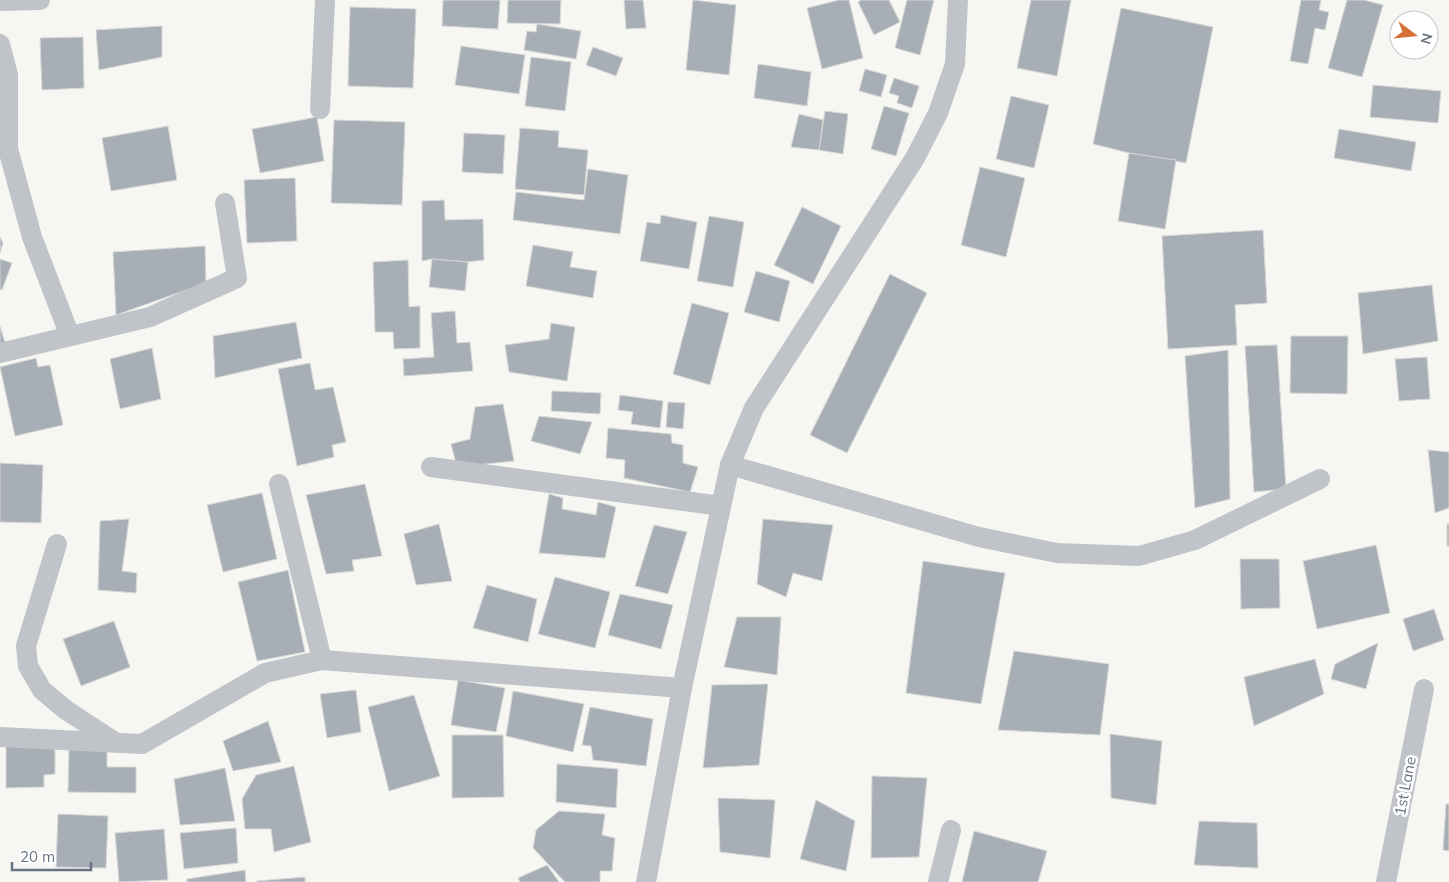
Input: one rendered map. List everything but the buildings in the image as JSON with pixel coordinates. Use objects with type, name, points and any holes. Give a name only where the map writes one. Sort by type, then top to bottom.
[{"type":"street","points":[[0,1],[40,0]]},
{"type":"street","points":[[320,109],[325,0]]},
{"type":"street","points":[[646,882],[682,688],[730,465],[754,408],[915,158],[938,113],[955,64],[958,0]]},
{"type":"street","points":[[0,44],[8,75],[8,149],[32,237],[70,336]]},
{"type":"street","points":[[0,353],[150,317],[237,278],[225,203]]},
{"type":"street","points":[[730,465],[980,537],[1057,554],[1139,556],[1195,540],[1320,479]]},
{"type":"street","points":[[431,468],[721,506]]},
{"type":"street","points":[[279,484],[322,660]]},
{"type":"street","points":[[57,544],[26,646],[28,666],[42,690],[66,710],[117,743]]},
{"type":"street","points":[[0,737],[142,744],[265,673],[322,660],[682,688]]},
{"type":"street","name":"1st Lane","points":[[1386,882],[1424,689]]},
{"type":"street","points":[[938,882],[951,830]]}]
